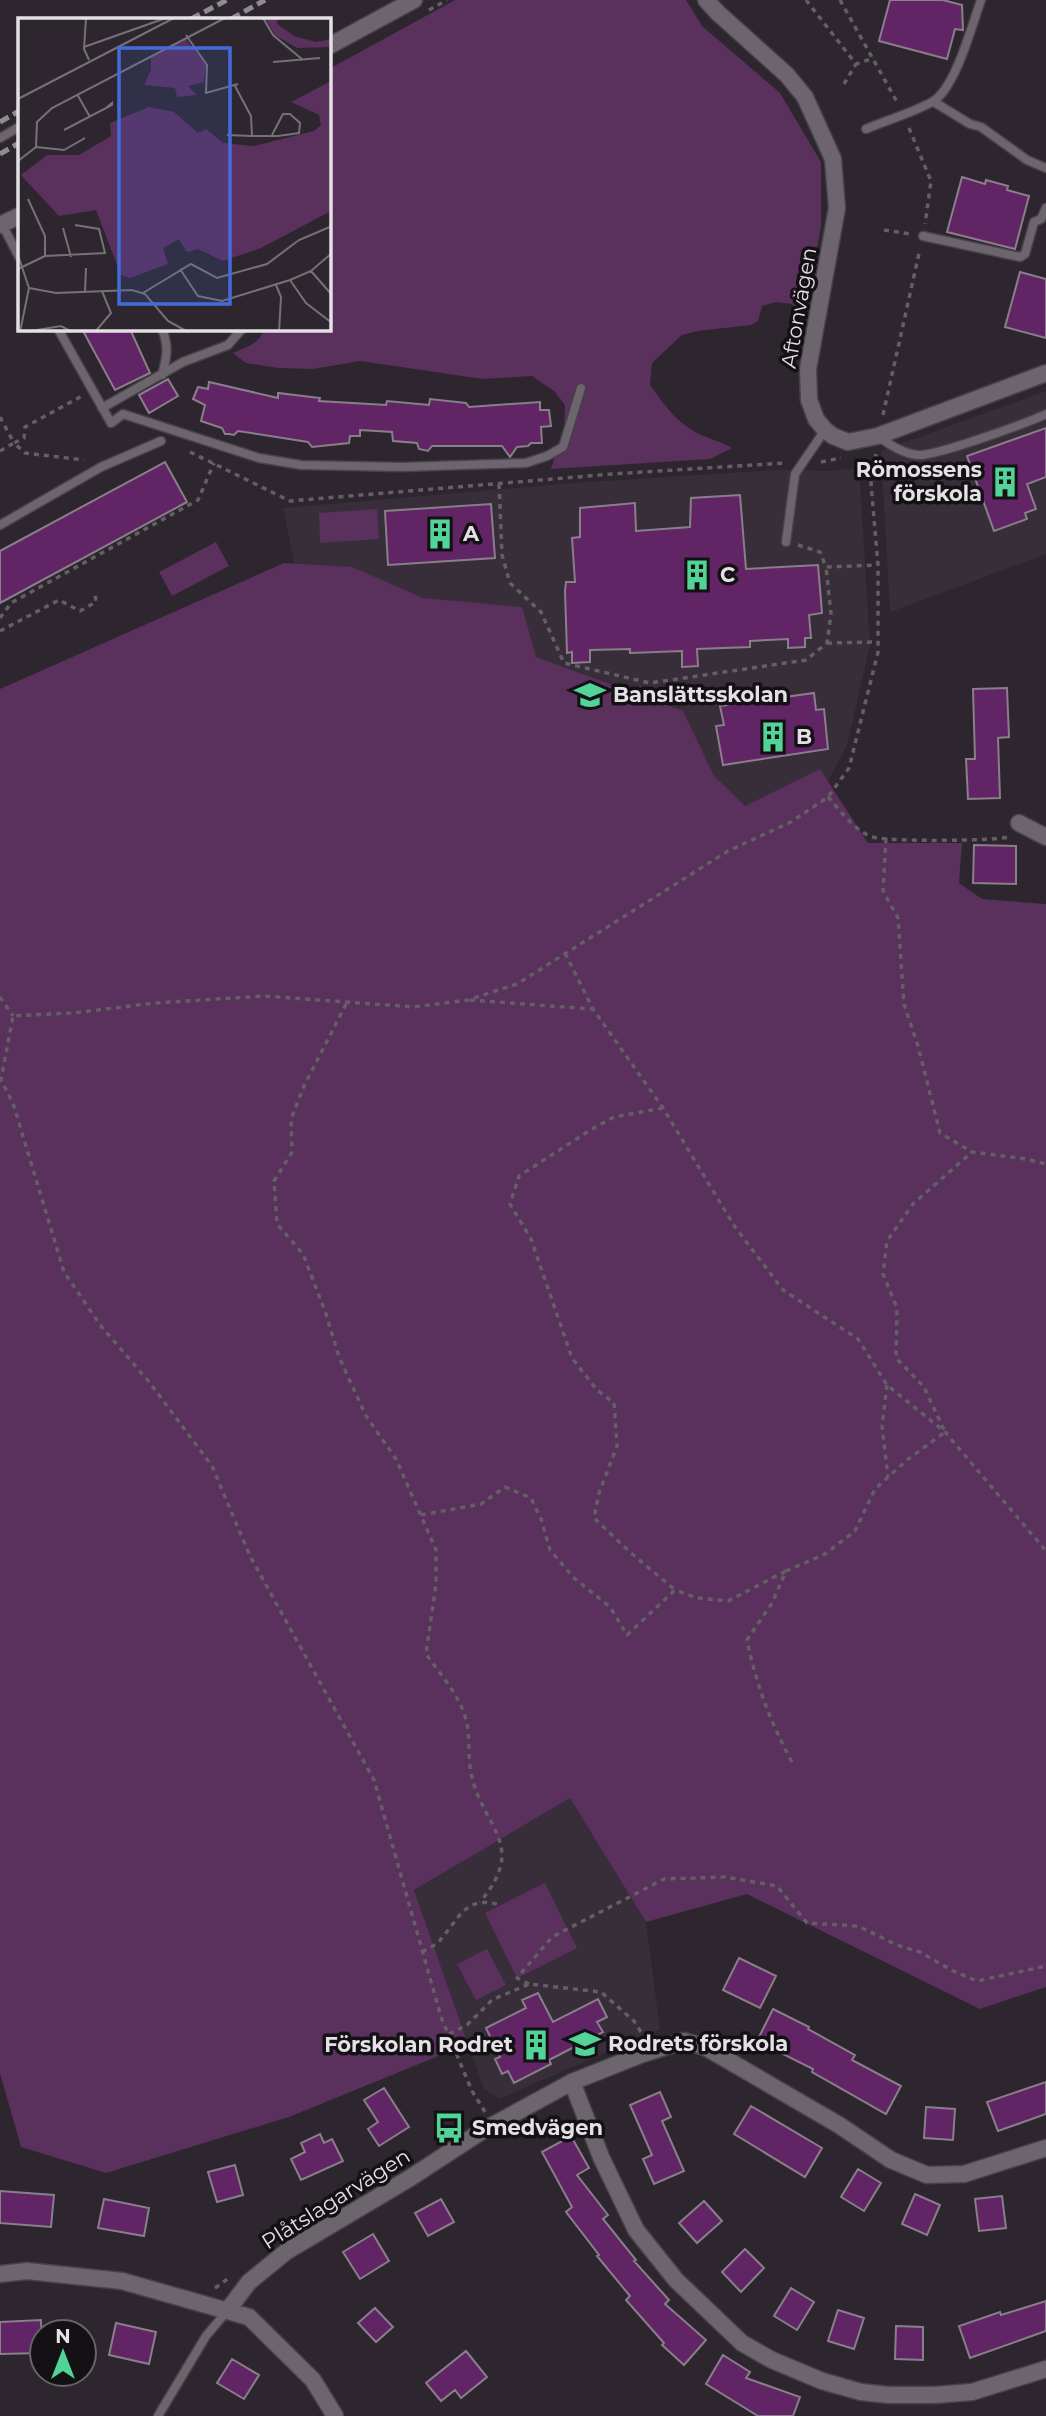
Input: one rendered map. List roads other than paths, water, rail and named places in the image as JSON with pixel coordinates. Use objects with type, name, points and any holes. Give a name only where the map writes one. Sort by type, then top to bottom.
[{"type":"street","points":[[331,45],[414,0]]},
{"type":"street","name":"Aftonvägen","points":[[706,0],[787,75],[805,97],[833,159],[837,208],[808,369],[809,400],[816,419],[825,430]]},
{"type":"street","points":[[1,225],[18,216]]},
{"type":"street","points":[[825,430],[848,442],[878,436],[1046,373]]},
{"type":"street","points":[[1019,823],[1046,837]]},
{"type":"street","name":"Plåtslagarvägen","points":[[228,2310],[249,2282],[287,2251],[493,2126],[572,2082],[684,2041],[705,2047],[839,2125],[891,2160],[927,2175],[964,2174],[1046,2148]]},
{"type":"street","points":[[572,2082],[601,2157],[636,2230],[676,2280],[742,2343],[772,2360],[822,2381],[861,2392],[889,2395],[972,2392],[1046,2369]]},
{"type":"street","points":[[0,2274],[27,2271],[122,2281],[249,2318],[313,2380],[335,2416]]},
{"type":"lane","points":[[866,129],[934,102],[943,92],[954,76],[981,0]]},
{"type":"lane","points":[[934,102],[970,124],[981,127],[1027,160],[1046,168]]},
{"type":"lane","points":[[0,138],[18,128]]},
{"type":"lane","points":[[923,236],[1020,257],[1025,254],[1034,222],[1044,219],[1046,208]]},
{"type":"lane","points":[[1,225],[18,255]]},
{"type":"lane","points":[[59,331],[111,423],[123,414],[259,458],[301,465],[402,467],[526,463],[563,447],[581,388]]},
{"type":"lane","points":[[162,375],[167,356],[163,331]]},
{"type":"lane","points":[[102,408],[183,362],[228,345],[240,331]]},
{"type":"lane","points":[[878,436],[895,448],[919,455],[940,451],[1046,414]]},
{"type":"lane","points":[[786,542],[795,474],[825,430]]},
{"type":"lane","points":[[0,526],[101,467],[160,441]]},
{"type":"lane","points":[[158,2416],[206,2336],[228,2310]]},
{"type":"railway","points":[[193,18],[227,0]]},
{"type":"railway","points":[[233,18],[265,0]]},
{"type":"railway","points":[[0,122],[18,112]]},
{"type":"railway","points":[[0,154],[18,144]]},
{"type":"place","name":"Römossens förskola","points":[[1005,482]]},
{"type":"place","name":"A","points":[[440,534]]},
{"type":"place","name":"C","points":[[697,575]]},
{"type":"place","name":"Banslättsskolan","points":[[590,695]]},
{"type":"place","name":"B","points":[[773,737]]},
{"type":"place","name":"Rodrets förskola","points":[[585,2044]]},
{"type":"place","name":"Förskolan Rodret","points":[[536,2045]]},
{"type":"place","name":"Smedvägen","points":[[449,2128]]}]
